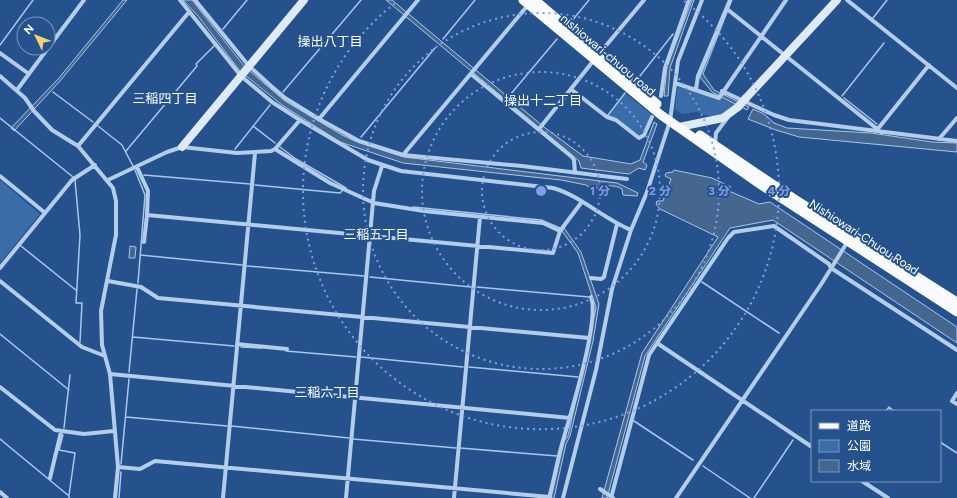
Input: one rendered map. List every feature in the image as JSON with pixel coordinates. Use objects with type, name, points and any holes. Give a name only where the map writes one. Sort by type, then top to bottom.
[{"type":"main road","points":[[182,147],[304,0]]},
{"type":"main road","points":[[683,126],[728,116],[787,56],[837,0]]},
{"type":"main road","name":"nishiowari-chuou road","points":[[529,1],[670,118],[683,126]]},
{"type":"main road","name":"Nishiowari-Chuou Road","points":[[683,126],[715,144],[793,198],[849,240],[957,302]]},
{"type":"main road","name":"Nishiowari-Chuou Road","points":[[683,126],[761,185],[849,240],[957,312]]},
{"type":"street","points":[[56,37],[84,0]]},
{"type":"street","points":[[180,0],[189,12],[272,102],[358,154],[382,166],[420,174],[553,188],[560,190],[617,224],[631,230]]},
{"type":"street","points":[[195,0],[245,71],[319,119],[359,140],[403,155],[522,166],[627,179]]},
{"type":"street","points":[[319,119],[418,0]]},
{"type":"street","points":[[539,129],[644,0]]},
{"type":"street","points":[[661,96],[665,68],[689,0]]},
{"type":"street","points":[[563,498],[596,370],[612,288],[631,230],[647,192],[670,118],[678,61],[702,0]]},
{"type":"street","points":[[696,89],[698,76],[728,10],[730,0]]},
{"type":"street","points":[[675,84],[696,89],[719,98],[722,91],[786,0]]},
{"type":"street","points":[[847,0],[957,88]]},
{"type":"street","points":[[403,155],[479,65],[529,1]]},
{"type":"street","points":[[728,10],[879,131]]},
{"type":"street","points":[[78,146],[189,12]]},
{"type":"street","points":[[0,53],[29,74]]},
{"type":"street","points":[[17,90],[42,56]]},
{"type":"street","points":[[879,131],[929,65]]},
{"type":"street","points":[[471,74],[572,157],[574,160],[575,173]]},
{"type":"street","points":[[0,76],[17,90],[52,130],[78,146],[108,180],[113,188],[116,200],[116,235],[101,310],[102,345],[110,374],[118,467],[115,498]]},
{"type":"street","points":[[572,90],[607,117],[616,120],[639,138],[644,135],[652,117]]},
{"type":"street","points":[[722,91],[774,115],[789,120],[957,141]]},
{"type":"street","points":[[715,144],[716,133],[728,116]]},
{"type":"street","points":[[939,139],[957,118]]},
{"type":"street","points":[[108,180],[167,152],[182,147],[231,152],[255,153],[272,151],[276,149],[300,120]]},
{"type":"street","points":[[276,149],[330,183],[374,203],[543,224],[560,231]]},
{"type":"street","points":[[223,498],[255,153]]},
{"type":"street","points":[[0,268],[44,212],[72,180],[95,165]]},
{"type":"street","points":[[137,166],[148,191],[144,242]]},
{"type":"street","points":[[346,498],[374,191],[382,166]]},
{"type":"street","points":[[0,176],[44,212]]},
{"type":"street","points":[[147,216],[553,253],[560,231],[581,202]]},
{"type":"street","points":[[454,498],[480,217]]},
{"type":"street","points":[[591,278],[601,279],[604,277],[617,224]]},
{"type":"street","points":[[600,489],[612,498],[648,358],[732,234],[774,226],[957,350]]},
{"type":"street","points":[[676,498],[743,401],[849,240]]},
{"type":"street","points":[[0,281],[82,347],[105,356]]},
{"type":"street","points":[[108,281],[141,287],[158,298],[589,338]]},
{"type":"street","points":[[118,467],[140,469],[155,461],[549,497],[589,338],[594,309],[591,297]]},
{"type":"street","points":[[657,343],[811,446]]},
{"type":"street","points":[[237,344],[287,349]]},
{"type":"street","points":[[110,374],[570,418]]},
{"type":"street","points":[[0,387],[48,426],[61,432],[96,434],[114,431]]},
{"type":"street","points":[[957,394],[952,401],[957,404]]},
{"type":"street","points":[[50,478],[61,432]]},
{"type":"street","points":[[864,482],[888,498]]},
{"type":"street","points":[[0,492],[7,498]]},
{"type":"green space","points":[[677,87],[695,91],[719,100],[723,97],[736,104],[723,114],[713,117],[696,112],[682,114],[675,109]]},
{"type":"green space","points":[[625,93],[651,114],[645,130],[639,135],[608,115]]},
{"type":"green space","points":[[0,180],[40,214],[0,263]]},
{"type":"water","points":[[123,0],[127,0],[60,81],[14,131],[11,128],[59,78]]},
{"type":"water","points":[[183,0],[192,0],[245,67],[285,101],[342,135],[355,141],[404,157],[617,183],[638,193],[637,196],[623,195],[622,189],[616,186],[603,186],[593,190],[586,185],[561,180],[403,163],[340,142],[282,105],[240,71],[198,16]]},
{"type":"water","points":[[386,0],[392,0],[544,127],[583,156],[631,164],[640,160],[654,122],[657,124],[643,162],[647,165],[645,170],[639,168],[629,174],[581,168],[579,161]]},
{"type":"water","points":[[692,0],[694,0],[670,68],[668,96],[664,96],[667,67]]},
{"type":"water","points":[[732,0],[703,74],[714,90],[749,107],[747,110],[712,92],[700,77]]},
{"type":"water","points":[[753,109],[764,114],[774,123],[787,128],[871,133],[932,142],[957,143],[957,152],[799,137],[748,119]]},
{"type":"water","points":[[674,170],[712,178],[731,187],[729,191],[759,204],[770,202],[957,327],[957,343],[773,220],[730,228],[645,356],[607,498],[602,498],[642,353],[718,237],[660,209],[656,204],[657,201],[663,201],[671,179],[665,176],[666,173],[673,172]]},
{"type":"water","points":[[564,228],[581,252],[599,304],[593,341],[570,436],[566,444],[554,498],[551,498],[564,441],[568,436],[596,308],[578,253],[562,231]]},
{"type":"water","points":[[130,246],[136,247],[135,258],[129,258]]},
{"type":"waterway","points":[[0,45],[33,0]]},
{"type":"waterway","points":[[223,29],[247,0]]},
{"type":"waterway","points":[[283,92],[361,0]]},
{"type":"waterway","points":[[443,39],[475,0]]},
{"type":"waterway","points":[[571,22],[589,0]]},
{"type":"waterway","points":[[873,18],[887,0]]},
{"type":"waterway","points":[[640,76],[673,34]]},
{"type":"waterway","points":[[510,95],[557,39]]},
{"type":"waterway","points":[[842,96],[884,43]]},
{"type":"waterway","points":[[126,151],[197,66],[196,64],[214,46]]},
{"type":"waterway","points":[[361,137],[435,48]]},
{"type":"waterway","points":[[53,92],[93,122]]},
{"type":"waterway","points":[[608,115],[625,93]]},
{"type":"waterway","points":[[844,98],[877,124]]},
{"type":"waterway","points":[[235,149],[270,105]]},
{"type":"waterway","points":[[0,118],[73,177]]},
{"type":"waterway","points":[[98,126],[122,145],[133,166]]},
{"type":"waterway","points":[[253,126],[275,143]]},
{"type":"waterway","points":[[280,147],[296,159],[346,188]]},
{"type":"waterway","points":[[135,170],[145,195],[138,283]]},
{"type":"waterway","points":[[144,175],[250,184]]},
{"type":"waterway","points":[[75,180],[80,235],[76,303],[82,303],[80,342]]},
{"type":"waterway","points":[[255,185],[340,193],[342,191]]},
{"type":"waterway","points":[[413,207],[541,220],[560,228]]},
{"type":"waterway","points":[[21,246],[77,291]]},
{"type":"waterway","points":[[140,255],[242,265]]},
{"type":"waterway","points":[[247,266],[364,276]]},
{"type":"waterway","points":[[370,277],[471,287]]},
{"type":"waterway","points":[[702,282],[779,333]]},
{"type":"waterway","points":[[477,287],[589,297]]},
{"type":"waterway","points":[[129,372],[137,289]]},
{"type":"waterway","points":[[0,334],[69,390]]},
{"type":"waterway","points":[[133,337],[234,346]]},
{"type":"waterway","points":[[241,347],[261,348]]},
{"type":"waterway","points":[[286,351],[356,357]]},
{"type":"waterway","points":[[361,357],[463,367]]},
{"type":"waterway","points":[[469,367],[578,377]]},
{"type":"waterway","points":[[64,428],[70,375]]},
{"type":"waterway","points":[[121,464],[129,379]]},
{"type":"waterway","points":[[887,410],[889,407],[893,410]]},
{"type":"waterway","points":[[126,417],[227,426]]},
{"type":"waterway","points":[[634,421],[693,460]]},
{"type":"waterway","points":[[231,426],[349,438]]},
{"type":"waterway","points":[[63,435],[59,450],[75,453],[69,495]]},
{"type":"waterway","points":[[0,439],[69,496],[69,498]]},
{"type":"waterway","points":[[353,439],[456,448]]},
{"type":"waterway","points":[[754,498],[793,440]]},
{"type":"waterway","points":[[941,443],[957,453]]},
{"type":"waterway","points":[[460,448],[557,456]]},
{"type":"waterway","points":[[703,466],[750,498]]},
{"type":"waterway","points":[[119,498],[121,472]]},
{"type":"district","name":"操出八丁目","points":[[330,41]]},
{"type":"district","name":"三稲四丁目","points":[[165,98]]},
{"type":"district","name":"操出十二丁目","points":[[543,100]]},
{"type":"district","name":"三稲五丁目","points":[[376,234]]},
{"type":"district","name":"三稲六丁目","points":[[327,392]]}]
